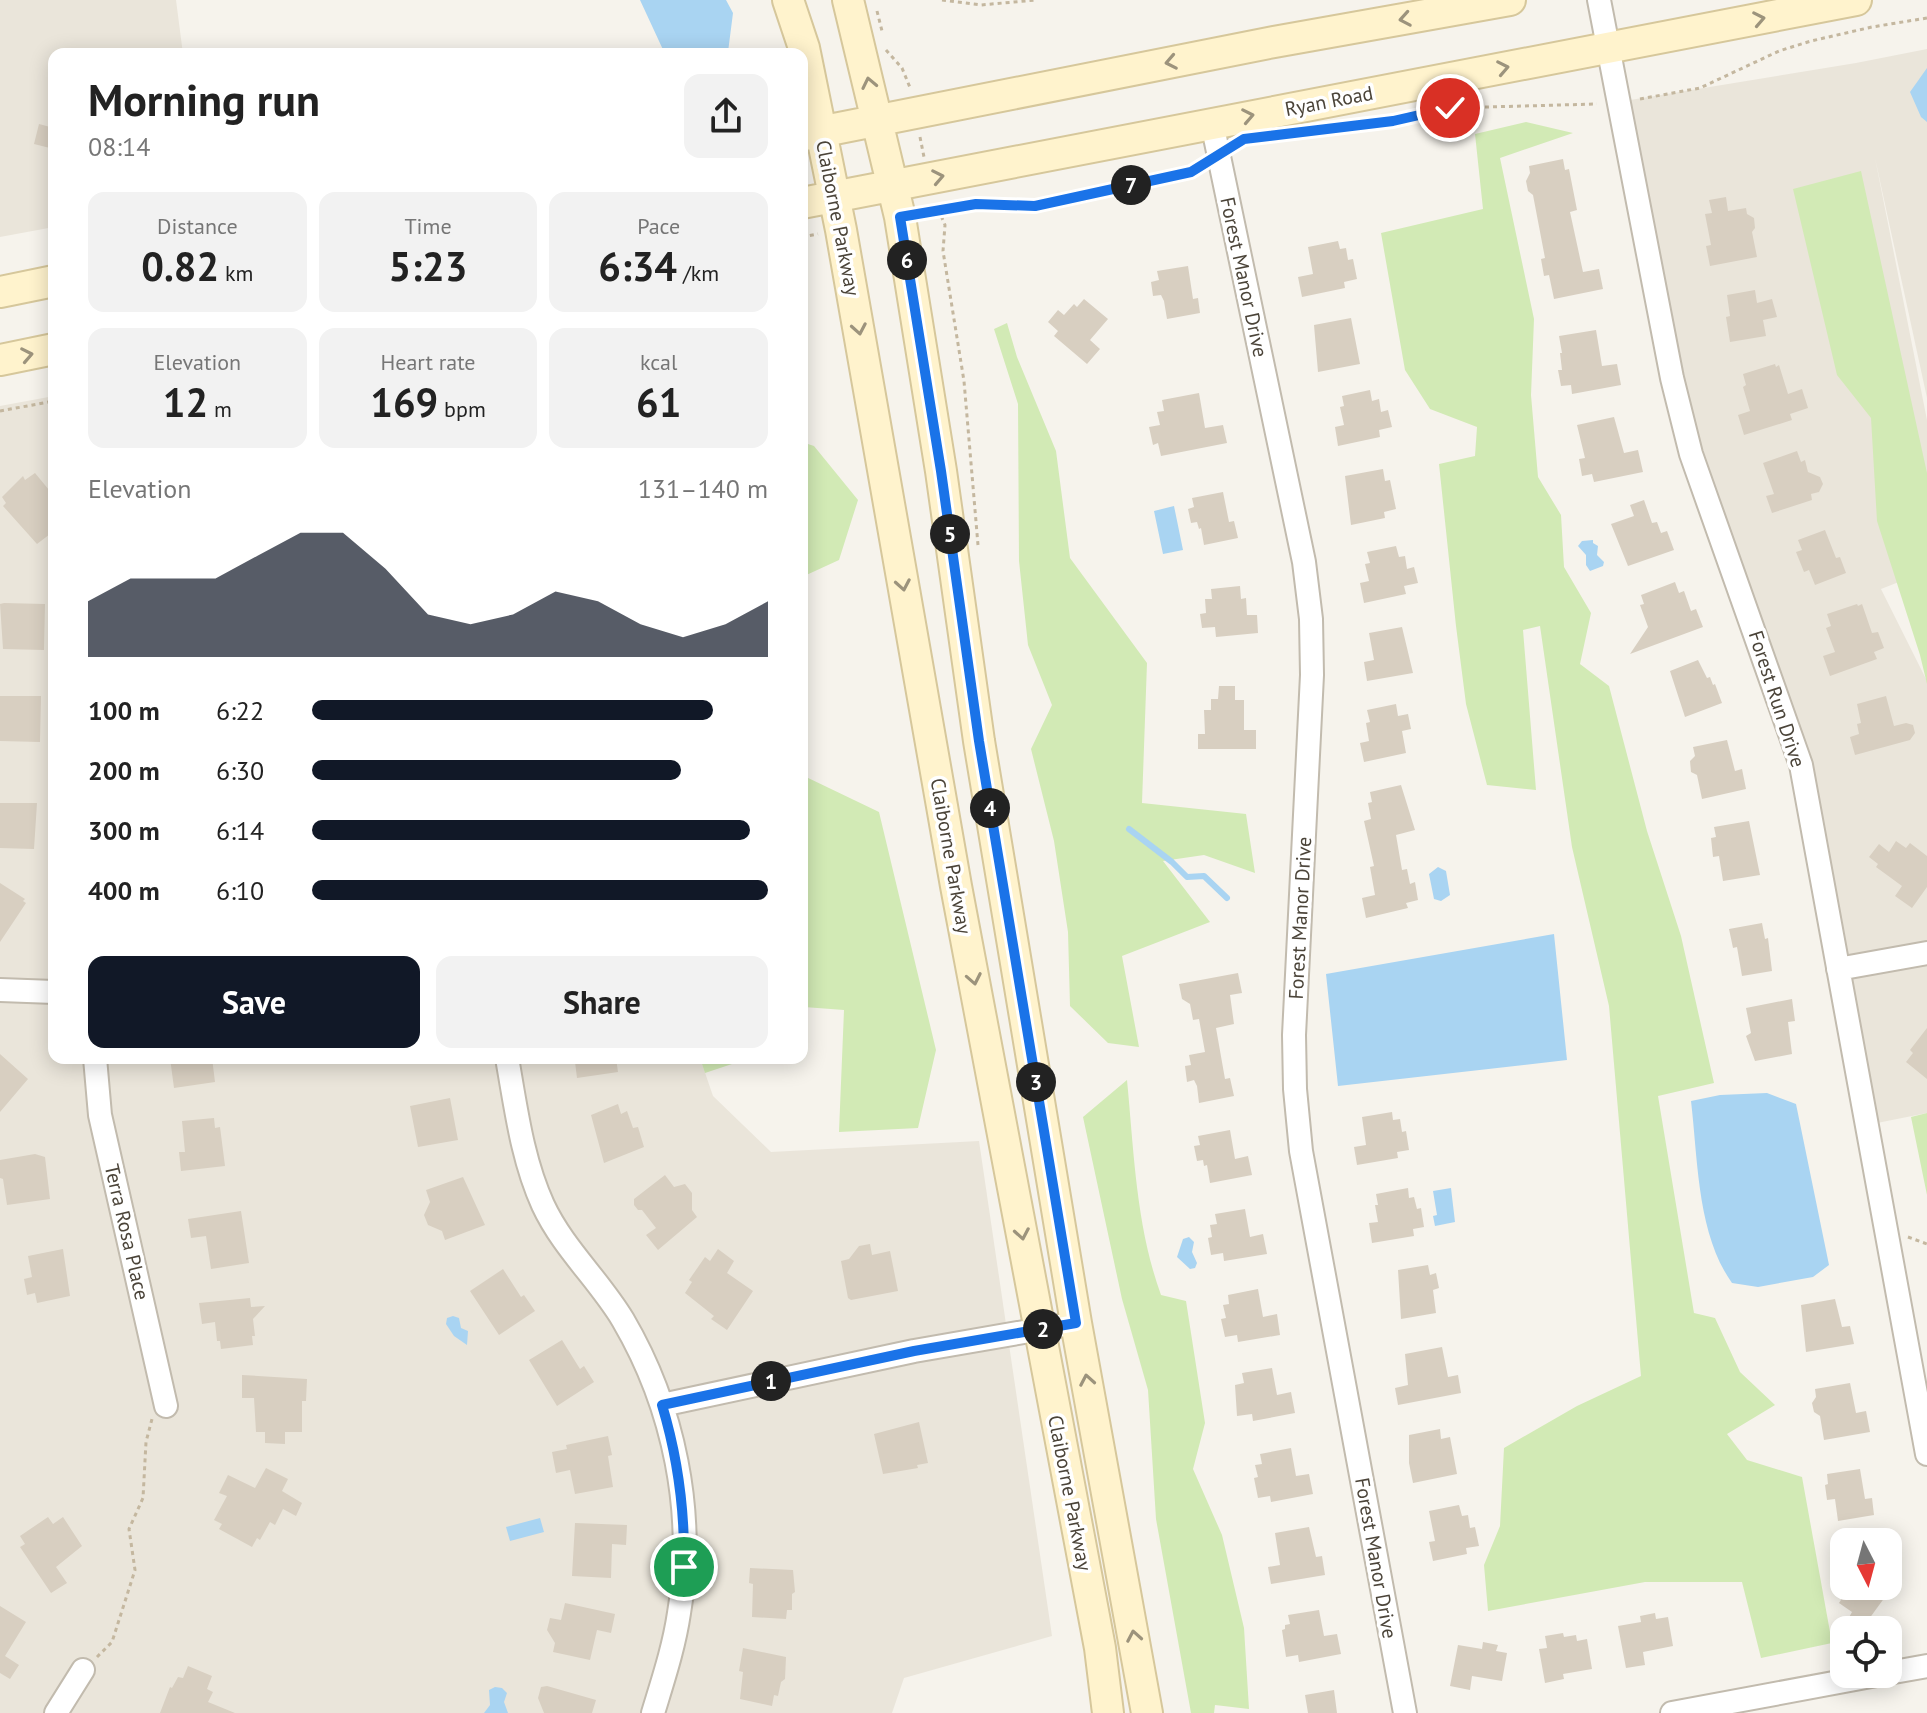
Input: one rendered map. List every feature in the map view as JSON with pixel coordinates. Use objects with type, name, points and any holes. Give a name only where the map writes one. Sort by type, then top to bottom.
[{"type":"main road","name":"Claiborne Parkway","points":[[788,0],[804,48]]},
{"type":"main road","name":"Claiborne Parkway","points":[[848,0],[900,217],[941,471],[979,741],[1076,1323],[1147,1713]]},
{"type":"main road","points":[[812,133],[1290,39],[1510,0]]},
{"type":"main road","name":"Ryan Road","points":[[808,202],[1856,0]]},
{"type":"main road","name":"Claiborne Parkway","points":[[808,90],[812,133],[834,197],[841,230],[956,886],[1100,1648],[1108,1713]]},
{"type":"main road","points":[[0,292],[48,282]]},
{"type":"main road","points":[[0,360],[48,350]]},
{"type":"street","name":"Forest Run Drive","points":[[1599,0],[1675,393],[1691,454],[1801,765],[1927,1454]]},
{"type":"street","name":"Forest Manor Drive","points":[[1212,123],[1304,562],[1311,619],[1312,675],[1294,1035],[1295,1089],[1301,1151],[1405,1713]]},
{"type":"street","points":[[1838,969],[1927,953]]},
{"type":"street","points":[[0,990],[48,992]]},
{"type":"street","name":"Terra Rosa Place","points":[[96,1064],[100,1115],[166,1406]]},
{"type":"street","points":[[508,1064],[525,1152],[544,1207],[562,1238],[623,1320],[662,1405],[674,1447],[681,1492],[684,1567],[675,1634],[653,1713]]},
{"type":"street","points":[[662,1405],[914,1351],[1076,1323]]},
{"type":"street","points":[[1902,1671],[1927,1666]]},
{"type":"street","points":[[56,1713],[83,1670]]},
{"type":"street","points":[[1672,1713],[1830,1684]]},
{"type":"path","points":[[942,0],[981,5],[1036,0]]},
{"type":"path","points":[[1318,130],[1393,121],[1450,108],[1618,102],[1700,88],[1779,51],[1811,41],[1927,18]]},
{"type":"path","points":[[900,217],[976,204],[1035,206],[1191,172],[1219,155]]},
{"type":"path","points":[[939,211],[945,225],[943,251],[964,381],[978,547]]},
{"type":"path","points":[[808,236],[841,230]]},
{"type":"path","points":[[0,411],[48,402]]},
{"type":"path","points":[[83,1670],[112,1642],[132,1584],[135,1570],[129,1529],[143,1498],[149,1432]]},
{"type":"shaded area","points":[[0,0],[176,0],[182,48],[48,48],[48,228],[0,237]]},
{"type":"shaded area","points":[[1927,49],[1927,398],[1875,158],[1927,420],[1927,571],[1881,589],[1927,681],[1927,1113],[1867,1125],[1801,765],[1691,454],[1618,102]]},
{"type":"shaded area","points":[[48,397],[48,1064],[702,1064],[713,1096],[771,1152],[979,1141],[1052,1636],[904,1678],[892,1713],[0,1713],[0,406]]},
{"type":"green space","points":[[1526,122],[1573,133],[1500,158],[1534,319],[1531,395],[1538,477],[1561,515],[1564,567],[1591,613],[1580,664],[1609,686],[1647,831],[1681,936],[1714,1083],[1658,1096],[1694,1313],[1715,1318],[1740,1372],[1775,1405],[1727,1434],[1747,1460],[1802,1477],[1830,1643],[1761,1658],[1742,1582],[1645,1582],[1488,1611],[1484,1565],[1500,1526],[1504,1448],[1577,1406],[1641,1376],[1609,1006],[1572,847],[1540,626],[1523,630],[1536,790],[1487,785],[1466,704],[1439,464],[1475,456],[1477,427],[1430,409],[1405,370],[1381,233],[1483,209],[1475,134]]},
{"type":"green space","points":[[1861,171],[1927,473],[1927,684],[1877,521],[1871,418],[1837,375],[1793,189]]},
{"type":"green space","points":[[1007,323],[1017,357],[1056,451],[1070,558],[1147,663],[1142,803],[1246,814],[1255,873],[1204,855],[1163,861],[1210,922],[1122,956],[1139,1047],[1108,1043],[1070,1006],[1068,932],[1054,841],[1031,749],[1052,705],[1028,645],[1019,561],[1018,404],[994,329]]},
{"type":"green space","points":[[808,444],[814,446],[858,500],[839,560],[808,574]]},
{"type":"green space","points":[[808,778],[879,812],[936,1050],[918,1128],[839,1132],[844,1010],[808,1007]]},
{"type":"green space","points":[[702,1064],[732,1064],[705,1073]]},
{"type":"green space","points":[[1127,1080],[1137,1189],[1153,1269],[1161,1295],[1186,1301],[1205,1423],[1193,1469],[1222,1535],[1244,1628],[1249,1709],[1215,1705],[1214,1713],[1191,1713],[1156,1519],[1148,1390],[1122,1299],[1083,1117]]},
{"type":"green space","points":[[1927,1113],[1927,1195],[1911,1117]]},
{"type":"water","points":[[640,0],[726,0],[733,13],[729,48],[662,48]]},
{"type":"water","points":[[1927,68],[1927,122],[1921,117],[1910,92]]},
{"type":"water","points":[[1174,506],[1183,550],[1163,554],[1154,511]]},
{"type":"water","points":[[1593,540],[1598,546],[1597,555],[1604,562],[1603,566],[1590,571],[1586,565],[1586,555],[1578,546],[1582,541]]},
{"type":"water","points":[[1438,867],[1446,871],[1450,895],[1441,901],[1434,899],[1429,874]]},
{"type":"water","points":[[1554,934],[1567,1060],[1338,1086],[1326,974]]},
{"type":"water","points":[[1767,1093],[1796,1104],[1829,1265],[1813,1277],[1758,1287],[1732,1283],[1720,1264],[1712,1242],[1701,1196],[1691,1101],[1720,1095]]},
{"type":"water","points":[[1451,1188],[1455,1222],[1435,1226],[1433,1216],[1437,1215],[1433,1191]]},
{"type":"water","points":[[1189,1237],[1194,1242],[1192,1252],[1197,1263],[1195,1268],[1190,1269],[1177,1257],[1183,1239]]},
{"type":"water","points":[[447,1318],[459,1318],[461,1328],[468,1331],[467,1345],[454,1336],[446,1324]]},
{"type":"water","points":[[540,1518],[544,1532],[510,1541],[506,1527]]},
{"type":"water","points":[[495,1687],[507,1693],[504,1702],[508,1713],[484,1713],[490,1705],[489,1690]]},
{"type":"building","points":[[39,124],[48,126],[48,148],[34,144]]},
{"type":"building","points":[[1563,159],[1565,170],[1569,169],[1577,210],[1570,212],[1583,272],[1599,269],[1603,289],[1554,299],[1549,275],[1544,276],[1541,259],[1545,258],[1533,195],[1528,191],[1526,181],[1529,166]]},
{"type":"building","points":[[1726,197],[1728,211],[1746,208],[1747,214],[1754,218],[1755,228],[1752,232],[1757,257],[1710,266],[1706,246],[1711,245],[1705,214],[1712,213],[1709,200]]},
{"type":"building","points":[[1338,241],[1340,249],[1346,248],[1348,260],[1353,259],[1357,279],[1344,282],[1345,288],[1302,297],[1298,277],[1313,274],[1308,247]]},
{"type":"building","points":[[1188,266],[1193,299],[1198,298],[1200,313],[1167,319],[1164,301],[1161,295],[1153,296],[1151,282],[1159,280],[1157,271]]},
{"type":"building","points":[[1755,290],[1757,303],[1772,299],[1777,317],[1763,320],[1766,336],[1730,342],[1727,295]]},
{"type":"building","points":[[1084,299],[1108,319],[1090,340],[1100,349],[1087,364],[1054,336],[1058,331],[1048,322],[1058,310],[1064,315]]},
{"type":"building","points":[[1351,318],[1360,364],[1318,372],[1314,325]]},
{"type":"building","points":[[1596,330],[1602,366],[1617,364],[1621,385],[1572,394],[1571,385],[1561,386],[1559,336]]},
{"type":"building","points":[[1775,364],[1776,367],[1779,365],[1788,394],[1802,389],[1808,408],[1790,414],[1792,420],[1744,435],[1738,415],[1750,411],[1743,387],[1746,385],[1743,374]]},
{"type":"building","points":[[1370,390],[1372,401],[1379,399],[1381,412],[1388,410],[1392,427],[1379,430],[1380,437],[1338,446],[1335,427],[1344,425],[1340,407],[1344,406],[1342,396]]},
{"type":"building","points":[[1199,393],[1205,428],[1223,425],[1227,443],[1161,456],[1158,443],[1153,445],[1149,427],[1160,425],[1157,412],[1164,411],[1162,400]]},
{"type":"building","points":[[1614,417],[1624,453],[1638,450],[1643,472],[1594,482],[1592,474],[1582,476],[1579,459],[1585,458],[1577,425]]},
{"type":"building","points":[[1797,451],[1801,462],[1805,460],[1808,472],[1820,477],[1823,484],[1819,492],[1811,494],[1812,500],[1772,513],[1766,496],[1774,494],[1763,463]]},
{"type":"building","points":[[1383,469],[1385,481],[1390,480],[1396,509],[1384,512],[1385,518],[1351,525],[1345,476]]},
{"type":"building","points":[[35,473],[48,489],[48,536],[37,544],[3,506],[6,503],[2,497],[23,476],[25,480]]},
{"type":"building","points":[[1223,492],[1229,522],[1234,521],[1238,538],[1204,545],[1201,528],[1197,522],[1191,523],[1188,509],[1194,507],[1192,498]]},
{"type":"building","points":[[1644,500],[1652,523],[1657,522],[1661,533],[1667,531],[1674,550],[1628,566],[1611,524],[1634,516],[1630,505]]},
{"type":"building","points":[[1825,530],[1836,558],[1840,557],[1846,573],[1815,585],[1809,570],[1804,572],[1796,552],[1802,550],[1798,540]]},
{"type":"building","points":[[1396,546],[1399,557],[1405,556],[1407,569],[1414,567],[1418,583],[1404,586],[1406,594],[1364,603],[1360,583],[1369,581],[1365,564],[1370,563],[1367,552]]},
{"type":"building","points":[[1675,582],[1679,593],[1684,591],[1691,611],[1696,609],[1703,627],[1630,654],[1648,627],[1640,605],[1644,604],[1641,595]]},
{"type":"building","points":[[1240,586],[1241,599],[1246,598],[1247,615],[1257,615],[1258,633],[1216,637],[1215,627],[1202,628],[1200,614],[1206,613],[1205,599],[1212,599],[1211,589]]},
{"type":"building","points":[[0,604],[45,604],[44,650],[3,649]]},
{"type":"building","points":[[1862,604],[1872,633],[1878,632],[1884,648],[1874,652],[1877,659],[1830,676],[1823,656],[1835,652],[1826,628],[1831,626],[1827,614]]},
{"type":"building","points":[[1402,627],[1413,673],[1367,681],[1364,662],[1374,660],[1369,633]]},
{"type":"building","points":[[1698,660],[1707,678],[1710,677],[1715,684],[1722,703],[1685,717],[1670,671]]},
{"type":"building","points":[[1219,686],[1235,686],[1235,700],[1244,700],[1244,730],[1256,730],[1256,749],[1198,749],[1198,734],[1205,734],[1204,710],[1211,710],[1211,699],[1218,699]]},
{"type":"building","points":[[0,696],[41,696],[40,742],[0,741]]},
{"type":"building","points":[[1886,696],[1894,726],[1913,725],[1915,733],[1910,740],[1855,755],[1850,737],[1859,734],[1857,724],[1861,723],[1857,704]]},
{"type":"building","points":[[1396,704],[1398,716],[1408,714],[1411,729],[1402,731],[1406,753],[1364,762],[1360,743],[1369,741],[1367,710]]},
{"type":"building","points":[[1727,740],[1735,771],[1742,769],[1746,789],[1702,799],[1697,775],[1691,772],[1690,761],[1695,756],[1693,747]]},
{"type":"building","points":[[1401,785],[1415,830],[1396,835],[1402,870],[1407,869],[1410,884],[1415,882],[1418,900],[1406,903],[1408,908],[1366,918],[1362,898],[1375,895],[1370,867],[1374,866],[1364,821],[1371,819],[1368,803],[1372,802],[1370,792]]},
{"type":"building","points":[[0,803],[37,803],[34,849],[0,848]]},
{"type":"building","points":[[1749,821],[1760,875],[1723,881],[1719,856],[1713,857],[1711,838],[1716,837],[1714,827]]},
{"type":"building","points":[[1896,841],[1906,848],[1910,843],[1927,856],[1927,887],[1912,908],[1895,896],[1902,886],[1876,867],[1878,864],[1869,857],[1879,844],[1889,852]]},
{"type":"building","points":[[0,883],[25,899],[23,901],[26,903],[0,942]]},
{"type":"building","points":[[1762,923],[1765,939],[1768,938],[1772,971],[1742,976],[1737,947],[1733,948],[1729,929]]},
{"type":"building","points":[[1238,973],[1242,993],[1230,995],[1234,1024],[1216,1028],[1225,1079],[1230,1078],[1234,1096],[1199,1103],[1197,1086],[1194,1080],[1187,1082],[1185,1066],[1191,1065],[1189,1055],[1205,1052],[1199,1019],[1193,1020],[1190,1004],[1182,999],[1179,984]]},
{"type":"building","points":[[1792,999],[1795,1021],[1788,1022],[1792,1054],[1755,1061],[1746,1036],[1751,1033],[1746,1008]]},
{"type":"building","points":[[1927,1028],[1927,1079],[1906,1062],[1913,1053],[1910,1050]]},
{"type":"building","points":[[0,1054],[28,1079],[0,1112]]},
{"type":"building","points":[[171,1064],[213,1064],[215,1082],[174,1088]]},
{"type":"building","points":[[575,1064],[617,1064],[618,1072],[577,1078]]},
{"type":"building","points":[[450,1098],[458,1140],[418,1147],[410,1106]]},
{"type":"building","points":[[618,1104],[621,1114],[627,1111],[633,1128],[638,1127],[644,1147],[604,1163],[591,1115]]},
{"type":"building","points":[[1392,1112],[1393,1120],[1400,1119],[1402,1132],[1406,1131],[1409,1150],[1397,1152],[1398,1158],[1357,1165],[1354,1147],[1366,1145],[1362,1117]]},
{"type":"building","points":[[214,1118],[215,1128],[220,1127],[225,1166],[181,1171],[179,1152],[185,1152],[182,1121]]},
{"type":"building","points":[[1230,1130],[1235,1159],[1248,1156],[1252,1175],[1210,1183],[1207,1165],[1204,1166],[1203,1160],[1197,1161],[1194,1146],[1200,1145],[1198,1136]]},
{"type":"building","points":[[35,1154],[45,1157],[50,1199],[7,1205],[3,1179],[0,1178],[0,1160]]},
{"type":"building","points":[[665,1175],[674,1187],[685,1184],[692,1193],[692,1210],[697,1217],[658,1250],[646,1235],[656,1228],[634,1205],[634,1199]]},
{"type":"building","points":[[463,1177],[485,1225],[445,1240],[442,1231],[428,1225],[424,1215],[430,1202],[426,1190]]},
{"type":"building","points":[[1408,1188],[1409,1198],[1414,1197],[1417,1209],[1421,1208],[1424,1227],[1413,1229],[1414,1236],[1372,1243],[1369,1223],[1378,1222],[1376,1194]]},
{"type":"building","points":[[1245,1209],[1250,1237],[1263,1234],[1267,1254],[1224,1261],[1223,1253],[1211,1255],[1208,1238],[1212,1237],[1210,1225],[1217,1224],[1215,1214]]},
{"type":"building","points":[[241,1211],[249,1263],[211,1269],[206,1236],[191,1238],[188,1219]]},
{"type":"building","points":[[870,1244],[872,1255],[890,1251],[898,1291],[851,1300],[848,1298],[841,1261],[849,1259],[859,1246]]},
{"type":"building","points":[[63,1249],[70,1296],[37,1303],[35,1293],[27,1295],[24,1279],[32,1277],[28,1256]]},
{"type":"building","points":[[718,1249],[734,1261],[727,1273],[753,1291],[727,1330],[685,1293],[692,1282],[689,1280],[705,1257],[710,1261]]},
{"type":"building","points":[[1428,1265],[1430,1275],[1436,1273],[1439,1288],[1433,1290],[1436,1313],[1401,1319],[1398,1270]]},
{"type":"building","points":[[503,1269],[521,1297],[524,1295],[535,1311],[499,1335],[470,1291]]},
{"type":"building","points":[[1258,1289],[1263,1317],[1277,1314],[1280,1335],[1238,1342],[1237,1335],[1225,1337],[1221,1319],[1226,1318],[1223,1305],[1229,1304],[1228,1295]]},
{"type":"building","points":[[250,1298],[251,1307],[265,1306],[253,1319],[253,1345],[221,1349],[215,1322],[202,1324],[199,1303]]},
{"type":"building","points":[[1835,1299],[1842,1327],[1850,1326],[1854,1344],[1806,1352],[1801,1305]]},
{"type":"building","points":[[562,1340],[580,1369],[584,1366],[594,1382],[557,1406],[529,1360]]},
{"type":"building","points":[[1442,1347],[1448,1377],[1458,1375],[1461,1393],[1398,1405],[1395,1388],[1408,1385],[1405,1354]]},
{"type":"building","points":[[1272,1368],[1277,1395],[1291,1392],[1295,1413],[1253,1421],[1252,1414],[1237,1416],[1235,1385],[1244,1383],[1242,1373]]},
{"type":"building","points":[[242,1375],[307,1379],[306,1401],[302,1401],[302,1432],[285,1432],[285,1444],[265,1443],[265,1432],[256,1432],[254,1398],[242,1398]]},
{"type":"building","points":[[1850,1383],[1856,1413],[1866,1411],[1870,1432],[1824,1440],[1820,1416],[1814,1412],[1812,1403],[1816,1397],[1815,1389]]},
{"type":"building","points":[[919,1422],[928,1463],[917,1465],[918,1468],[883,1474],[874,1434]]},
{"type":"building","points":[[1440,1429],[1441,1439],[1450,1437],[1457,1474],[1413,1483],[1409,1435]]},
{"type":"building","points":[[608,1436],[613,1487],[575,1494],[570,1470],[556,1473],[552,1452],[567,1449],[566,1445]]},
{"type":"building","points":[[1291,1448],[1296,1476],[1309,1474],[1313,1494],[1271,1502],[1270,1496],[1258,1498],[1254,1478],[1258,1477],[1255,1465],[1262,1464],[1260,1454]]},
{"type":"building","points":[[266,1468],[288,1479],[282,1491],[302,1503],[296,1516],[283,1509],[275,1525],[270,1522],[260,1540],[257,1538],[252,1547],[219,1529],[222,1524],[214,1520],[227,1496],[219,1493],[228,1475],[255,1488]]},
{"type":"building","points":[[1860,1469],[1865,1499],[1872,1498],[1874,1515],[1838,1521],[1835,1499],[1827,1500],[1827,1474]]},
{"type":"building","points":[[1459,1505],[1462,1516],[1468,1515],[1470,1528],[1475,1527],[1479,1546],[1466,1548],[1467,1554],[1433,1561],[1429,1542],[1435,1541],[1429,1511]]},
{"type":"building","points":[[48,1517],[53,1524],[63,1517],[82,1546],[56,1567],[67,1583],[51,1593],[20,1547],[25,1544],[20,1536]]},
{"type":"building","points":[[575,1523],[627,1525],[626,1545],[612,1544],[611,1578],[572,1576]]},
{"type":"building","points":[[1309,1527],[1316,1557],[1322,1556],[1325,1575],[1271,1584],[1268,1567],[1280,1565],[1275,1533]]},
{"type":"building","points":[[750,1568],[793,1570],[795,1592],[792,1594],[792,1610],[787,1610],[786,1619],[752,1617]]},
{"type":"building","points":[[1841,1600],[1883,1600],[1871,1616],[1850,1616],[1852,1612],[1839,1603]]},
{"type":"building","points":[[565,1603],[615,1614],[611,1633],[597,1630],[590,1660],[553,1652],[555,1643],[547,1630],[550,1618],[561,1620]]},
{"type":"building","points":[[0,1606],[26,1622],[5,1656],[19,1665],[10,1679],[0,1673]]},
{"type":"building","points":[[1319,1610],[1324,1636],[1337,1634],[1341,1654],[1299,1662],[1298,1655],[1286,1657],[1282,1630],[1290,1624],[1288,1615]]},
{"type":"building","points":[[1655,1613],[1656,1619],[1668,1617],[1673,1646],[1643,1652],[1645,1665],[1626,1668],[1618,1626],[1641,1622],[1640,1616]]},
{"type":"building","points":[[1563,1633],[1564,1637],[1576,1635],[1577,1641],[1587,1639],[1592,1669],[1563,1674],[1564,1679],[1545,1683],[1539,1649],[1547,1648],[1545,1636]]},
{"type":"building","points":[[1483,1642],[1498,1645],[1496,1651],[1507,1653],[1502,1681],[1472,1676],[1470,1690],[1450,1686],[1458,1645],[1482,1649]]},
{"type":"building","points":[[743,1648],[786,1657],[785,1679],[781,1682],[778,1696],[774,1695],[772,1706],[740,1699],[743,1672],[739,1671]]},
{"type":"building","points":[[188,1666],[212,1676],[207,1689],[213,1692],[208,1702],[235,1713],[160,1713],[170,1687],[178,1677],[183,1678]]},
{"type":"building","points":[[541,1687],[596,1700],[592,1713],[544,1713],[538,1698]]},
{"type":"building","points":[[1334,1690],[1337,1713],[1308,1713],[1305,1695]]},
{"type":"waterway","points":[[1129,829],[1187,877],[1204,876],[1227,898]]},
{"type":"route","points":[[684,1567],[681,1492],[674,1447],[662,1405],[914,1351],[1076,1323],[979,741],[941,471],[900,217],[976,204],[1035,206],[1191,172],[1244,139],[1393,121],[1450,108]]}]
